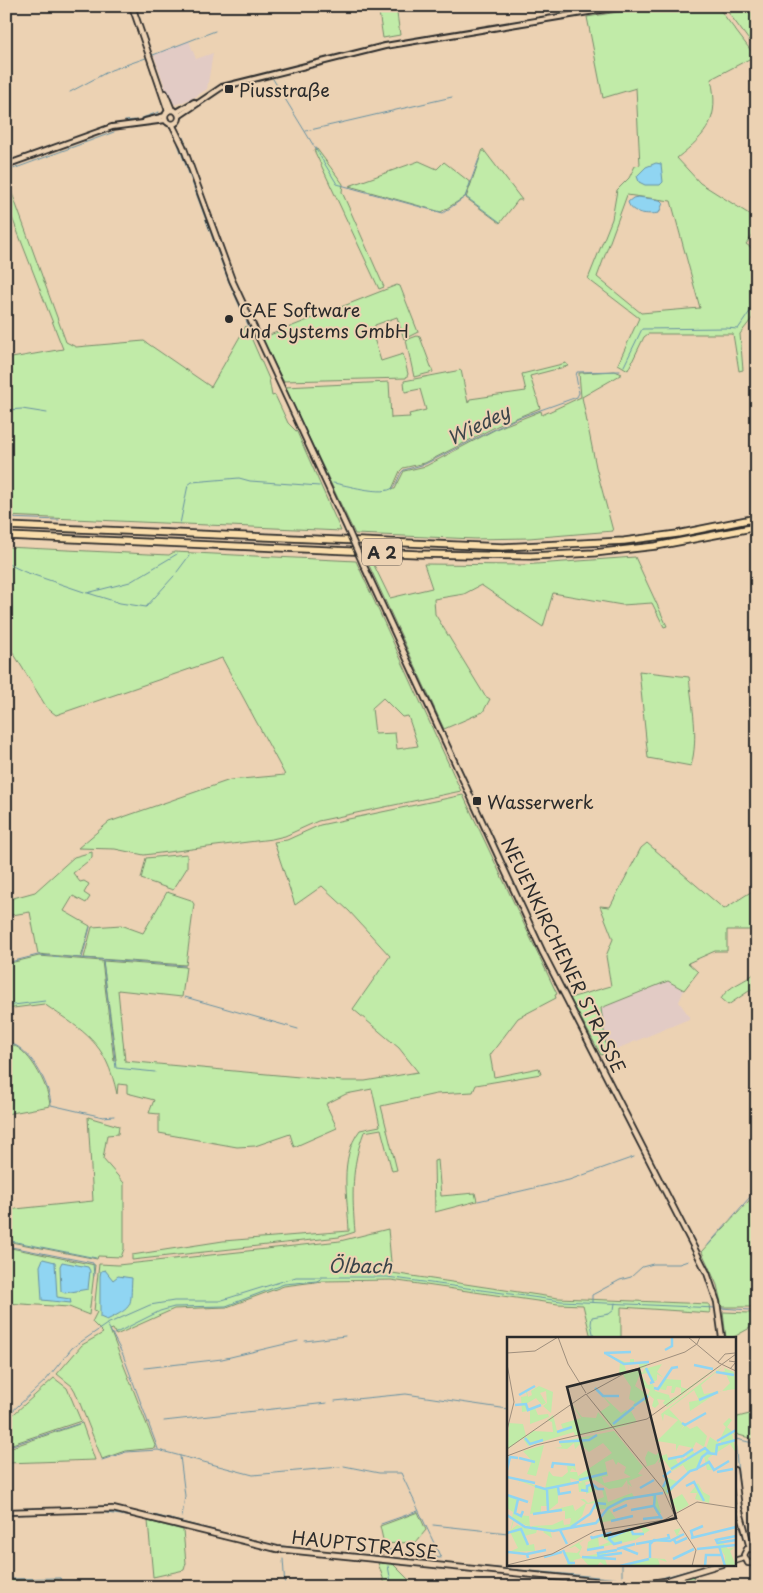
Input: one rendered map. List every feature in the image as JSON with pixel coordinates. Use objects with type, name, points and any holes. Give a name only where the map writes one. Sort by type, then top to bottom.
[{"type":"highway","name":"A 2","points":[[6,526],[503,547],[624,541],[677,534],[757,518]]},
{"type":"highway","name":"A 2","points":[[6,536],[428,554],[522,556],[594,553],[656,546],[757,527]]},
{"type":"main road","points":[[132,6],[174,123]]},
{"type":"main road","points":[[171,114],[174,123]]},
{"type":"main road","name":"NEUENKIRCHENER STRASSE","points":[[174,123],[232,280],[543,953],[687,1230],[707,1273],[717,1302],[722,1337]]},
{"type":"main road","points":[[736,1485],[739,1508],[750,1548]]},
{"type":"main road","name":"HAUPTSTRASSE","points":[[6,1512],[113,1509],[278,1549],[633,1585],[665,1581],[715,1566]]},
{"type":"main road","points":[[757,1549],[750,1548],[744,1553],[744,1558],[748,1563],[756,1563],[757,1572]]},
{"type":"main road","points":[[736,1560],[744,1558]]},
{"type":"street","points":[[6,165],[97,132],[171,114],[201,100],[222,87],[385,46],[625,6]]},
{"type":"shaded area","points":[[189,41],[196,59],[213,53],[207,89],[195,97],[175,105],[168,96],[154,55]]},
{"type":"shaded area","points":[[668,981],[684,990],[679,1002],[689,1016],[689,1019],[607,1053],[601,1008]]},
{"type":"green space","points":[[378,6],[396,6],[400,35],[383,38]]},
{"type":"green space","points":[[552,6],[558,8],[602,6],[558,13]]},
{"type":"green space","points":[[655,6],[717,6],[755,56],[711,79],[714,105],[709,124],[697,141],[677,158],[700,183],[757,219],[757,230],[746,244],[757,252],[757,312],[740,334],[743,370],[739,371],[733,334],[648,334],[644,337],[628,370],[618,364],[639,318],[588,279],[612,219],[617,190],[629,178],[635,166],[640,165],[636,88],[603,98],[587,17]],"holes":[[[627,195],[671,201],[700,308],[641,313],[597,277]]]},
{"type":"green space","points":[[724,6],[757,8],[757,51],[725,8]]},
{"type":"green space","points":[[317,149],[343,184],[342,192],[384,287],[379,289],[314,150]]},
{"type":"green space","points":[[483,149],[522,200],[518,200],[500,223],[466,198]]},
{"type":"green space","points":[[419,161],[437,169],[444,162],[471,183],[465,197],[441,212],[349,186]]},
{"type":"green space","points":[[9,172],[9,185],[66,342],[76,347],[144,341],[211,387],[246,326],[269,379],[272,396],[275,395],[288,423],[297,432],[341,531],[6,516],[6,359],[63,349],[6,202],[6,173]]},
{"type":"green space","points":[[397,285],[400,286],[418,332],[404,339],[397,317],[375,325],[375,331],[372,332],[381,361],[403,354],[408,374],[406,378],[283,381],[262,338]]},
{"type":"green space","points":[[417,336],[420,337],[433,372],[414,377],[406,340]]},
{"type":"green space","points":[[566,363],[568,366],[530,376],[540,408],[497,426],[425,463],[403,468],[392,489],[395,489],[404,471],[426,466],[498,428],[541,411],[542,415],[581,397],[579,373],[615,371],[622,374],[582,397],[596,467],[613,531],[529,538],[475,539],[355,534],[285,387],[389,382],[391,418],[410,417],[409,414],[426,410],[420,389],[405,392],[404,381],[461,370],[468,403],[470,399],[526,391],[522,374]]},
{"type":"green space","points":[[6,547],[169,555],[174,552],[356,561],[461,791],[318,821],[285,836],[272,839],[144,855],[115,849],[78,848],[109,822],[230,780],[285,775],[222,658],[56,715],[47,708],[6,641]],"holes":[[[383,698],[402,717],[408,716],[418,746],[397,749],[395,733],[375,734],[372,708]]]},
{"type":"green space","points":[[635,557],[667,626],[664,627],[652,603],[622,605],[553,593],[543,627],[481,585],[464,594],[434,599],[435,614],[485,696],[490,699],[483,712],[444,729],[367,561],[372,561],[390,598],[432,588],[424,564],[522,565]]},
{"type":"green space","points":[[639,671],[689,677],[695,733],[691,766],[648,758]]},
{"type":"green space","points":[[463,795],[557,994],[555,995],[556,998],[518,1018],[490,1055],[494,1077],[539,1068],[541,1074],[476,1085],[473,1092],[436,1094],[381,1106],[397,1170],[392,1171],[381,1129],[364,1132],[355,1169],[353,1206],[355,1232],[339,1237],[132,1260],[132,1255],[223,1241],[349,1231],[346,1179],[349,1153],[353,1141],[360,1130],[380,1126],[372,1089],[346,1094],[326,1104],[337,1128],[294,1147],[290,1134],[255,1146],[237,1147],[159,1133],[159,1114],[149,1113],[154,1100],[127,1093],[127,1085],[118,1084],[117,1094],[107,1062],[92,1040],[82,1031],[44,1004],[6,1009],[6,964],[39,956],[102,961],[114,1061],[116,1060],[103,961],[186,967],[182,997],[118,990],[125,1061],[343,1081],[365,1081],[418,1072],[399,1048],[353,1009],[390,956],[349,911],[322,886],[295,905],[274,842],[287,840],[320,825]]},
{"type":"green space","points":[[647,843],[724,909],[757,888],[757,930],[727,930],[727,951],[715,951],[688,963],[698,972],[684,990],[668,981],[601,1008],[607,1053],[601,1055],[570,998],[611,986],[606,956],[613,939],[600,906],[610,907],[641,848]]},
{"type":"green space","points":[[92,852],[92,858],[73,873],[80,882],[84,881],[89,884],[84,893],[90,897],[86,903],[73,896],[64,911],[90,926],[81,958],[38,954],[30,912],[6,916],[6,900],[35,892],[74,857]]},
{"type":"green space","points":[[187,854],[187,868],[173,890],[141,879],[146,858]]},
{"type":"green space","points":[[167,892],[191,900],[194,904],[186,965],[84,958],[92,927],[121,925],[143,933]]},
{"type":"green space","points":[[757,971],[755,987],[728,1005],[721,999],[728,990]]},
{"type":"green space","points":[[6,1043],[14,1045],[22,1051],[36,1068],[46,1088],[50,1106],[6,1114]]},
{"type":"green space","points":[[88,1117],[119,1126],[118,1134],[107,1135],[103,1159],[124,1183],[124,1249],[121,1257],[98,1256],[97,1259],[6,1241],[6,1210],[93,1201]]},
{"type":"green space","points":[[438,1160],[441,1196],[475,1193],[477,1201],[435,1212],[434,1161]]},
{"type":"green space","points":[[757,1192],[757,1305],[750,1307],[722,1307],[717,1285],[702,1252]]},
{"type":"green space","points":[[388,1229],[392,1273],[558,1298],[709,1304],[710,1313],[621,1307],[621,1337],[591,1337],[583,1305],[558,1304],[391,1280],[323,1281],[284,1286],[227,1307],[174,1309],[116,1335],[113,1329],[110,1330],[156,1448],[125,1451],[102,1459],[75,1391],[72,1386],[57,1374],[82,1345],[103,1333],[92,1322],[97,1312],[94,1311],[99,1264],[118,1265],[340,1241]]},
{"type":"green space","points":[[6,1247],[95,1265],[89,1315],[69,1307],[6,1303]]},
{"type":"green space","points":[[757,1311],[757,1324],[734,1337],[726,1337],[723,1312],[750,1313]]},
{"type":"green space","points":[[54,1378],[67,1388],[81,1421],[6,1446],[6,1421]]},
{"type":"green space","points":[[757,1412],[757,1440],[736,1434],[736,1417]]},
{"type":"green space","points":[[82,1423],[95,1460],[6,1463],[6,1449]]},
{"type":"green space","points":[[418,1512],[426,1530],[416,1542],[384,1544],[380,1526]]},
{"type":"green space","points":[[148,1521],[183,1530],[186,1563],[184,1570],[153,1577]]},
{"type":"green space","points":[[378,1563],[393,1564],[416,1587],[386,1587]]},
{"type":"green space","points":[[694,1576],[690,1587],[653,1587]]},
{"type":"green space","points":[[6,1580],[59,1580],[62,1584],[59,1587],[6,1587]]},
{"type":"water","points":[[656,163],[661,164],[663,182],[660,185],[645,185],[639,182],[637,176],[646,167]]},
{"type":"water","points":[[638,197],[660,200],[663,203],[659,213],[645,214],[633,209],[628,202]]},
{"type":"water","points":[[43,1259],[55,1262],[57,1297],[70,1299],[71,1303],[42,1300],[40,1266]]},
{"type":"water","points":[[62,1262],[88,1267],[90,1271],[88,1289],[65,1293],[61,1291],[60,1266]]},
{"type":"water","points":[[105,1270],[113,1280],[118,1276],[132,1278],[129,1305],[122,1312],[107,1320],[100,1317],[100,1276],[101,1271]]},
{"type":"waterway","points":[[153,55],[215,31]]},
{"type":"waterway","points":[[70,92],[111,70],[146,58]]},
{"type":"waterway","points":[[273,79],[337,184],[443,213],[465,197],[479,159]]},
{"type":"waterway","points":[[306,131],[452,97]]},
{"type":"waterway","points":[[142,118],[159,112]]},
{"type":"waterway","points":[[125,121],[136,120]]},
{"type":"waterway","points":[[13,169],[114,132]]},
{"type":"waterway","points":[[183,137],[234,279],[251,316]]},
{"type":"waterway","points":[[178,144],[228,280],[254,338]]},
{"type":"waterway","points":[[466,197],[500,222]]},
{"type":"waterway","name":"Wiedey","points":[[624,366],[642,329],[738,329],[757,301]]},
{"type":"waterway","name":"Wiedey","points":[[333,483],[386,491],[395,485],[404,470],[425,464],[515,419],[577,397],[579,393],[577,372],[620,371]]},
{"type":"waterway","points":[[6,410],[22,409],[47,413]]},
{"type":"waterway","name":"Wiedey","points":[[180,524],[188,485],[192,482],[239,478],[250,481],[319,486]]},
{"type":"waterway","points":[[6,518],[59,520]]},
{"type":"waterway","name":"Wiedey","points":[[6,563],[25,572],[87,593],[130,582],[177,554]]},
{"type":"waterway","points":[[177,572],[189,556]]},
{"type":"waterway","points":[[88,593],[120,603],[146,607],[174,576]]},
{"type":"waterway","points":[[82,958],[90,927]]},
{"type":"waterway","points":[[6,963],[38,955],[185,966]]},
{"type":"waterway","points":[[103,961],[116,1068],[155,1072]]},
{"type":"waterway","points":[[185,997],[298,1029]]},
{"type":"waterway","points":[[6,1006],[45,1001]]},
{"type":"waterway","points":[[6,1042],[23,1050],[37,1067],[47,1087],[51,1105],[103,1117],[114,1116]]},
{"type":"waterway","points":[[757,1139],[752,1142],[757,1150]]},
{"type":"waterway","points":[[478,1201],[569,1180],[634,1157]]},
{"type":"waterway","points":[[708,1245],[757,1189]]},
{"type":"waterway","points":[[6,1240],[96,1258]]},
{"type":"waterway","points":[[6,1246],[93,1263],[94,1276]]},
{"type":"waterway","points":[[592,1302],[592,1295],[620,1280],[631,1277],[642,1267],[653,1264],[679,1264],[688,1261]]},
{"type":"waterway","name":"Ölbach","points":[[6,1417],[46,1380],[72,1348],[107,1324],[150,1305],[174,1301],[219,1301],[296,1277],[387,1277],[561,1301],[716,1308]]},
{"type":"waterway","points":[[114,1334],[160,1311],[174,1307],[226,1306],[284,1284],[317,1281],[322,1278]]},
{"type":"waterway","points":[[594,1337],[591,1324],[592,1317],[609,1314],[614,1310],[615,1303]]},
{"type":"waterway","name":"Ölbach","points":[[720,1308],[750,1310],[757,1308]]},
{"type":"waterway","points":[[107,1324],[123,1355],[158,1449]]},
{"type":"waterway","points":[[305,1341],[345,1336]]},
{"type":"waterway","points":[[145,1368],[222,1359],[298,1341]]},
{"type":"waterway","points":[[335,1401],[406,1394],[507,1409]]},
{"type":"waterway","points":[[164,1421],[327,1403]]},
{"type":"waterway","points":[[6,1447],[81,1423]]},
{"type":"waterway","points":[[736,1439],[757,1444]]},
{"type":"waterway","points":[[102,1460],[126,1452],[158,1450],[253,1475],[340,1467]]},
{"type":"waterway","points":[[736,1452],[741,1506]]},
{"type":"waterway","points":[[180,1456],[185,1496],[182,1517]]},
{"type":"waterway","points":[[344,1466],[379,1473],[401,1473],[441,1558]]},
{"type":"waterway","points":[[6,1509],[109,1506]]},
{"type":"waterway","points":[[381,1524],[418,1511]]},
{"type":"waterway","points":[[6,1515],[100,1512],[141,1518]]},
{"type":"waterway","points":[[150,1514],[276,1546]]},
{"type":"waterway","points":[[433,1525],[507,1533]]},
{"type":"waterway","points":[[282,1546],[315,1550]]},
{"type":"waterway","points":[[386,1549],[440,1558]]},
{"type":"waterway","points":[[321,1551],[345,1553]]},
{"type":"waterway","points":[[352,1554],[373,1556]]},
{"type":"waterway","points":[[396,1558],[443,1563]]},
{"type":"waterway","points":[[283,1559],[285,1587]]},
{"type":"waterway","points":[[451,1564],[644,1581]]},
{"type":"waterway","points":[[388,1566],[392,1587]]},
{"type":"waterway","points":[[622,1566],[622,1576]]},
{"type":"waterway","points":[[651,1581],[697,1568]]},
{"type":"waterway","points":[[6,1579],[60,1578],[65,1584],[62,1587]]},
{"type":"place","name":"Piusstraße","points":[[229,89]]},
{"type":"place","name":"CAE Software und Systems GmbH","points":[[229,319]]},
{"type":"place","name":"Wasserwerk","points":[[477,801]]}]
